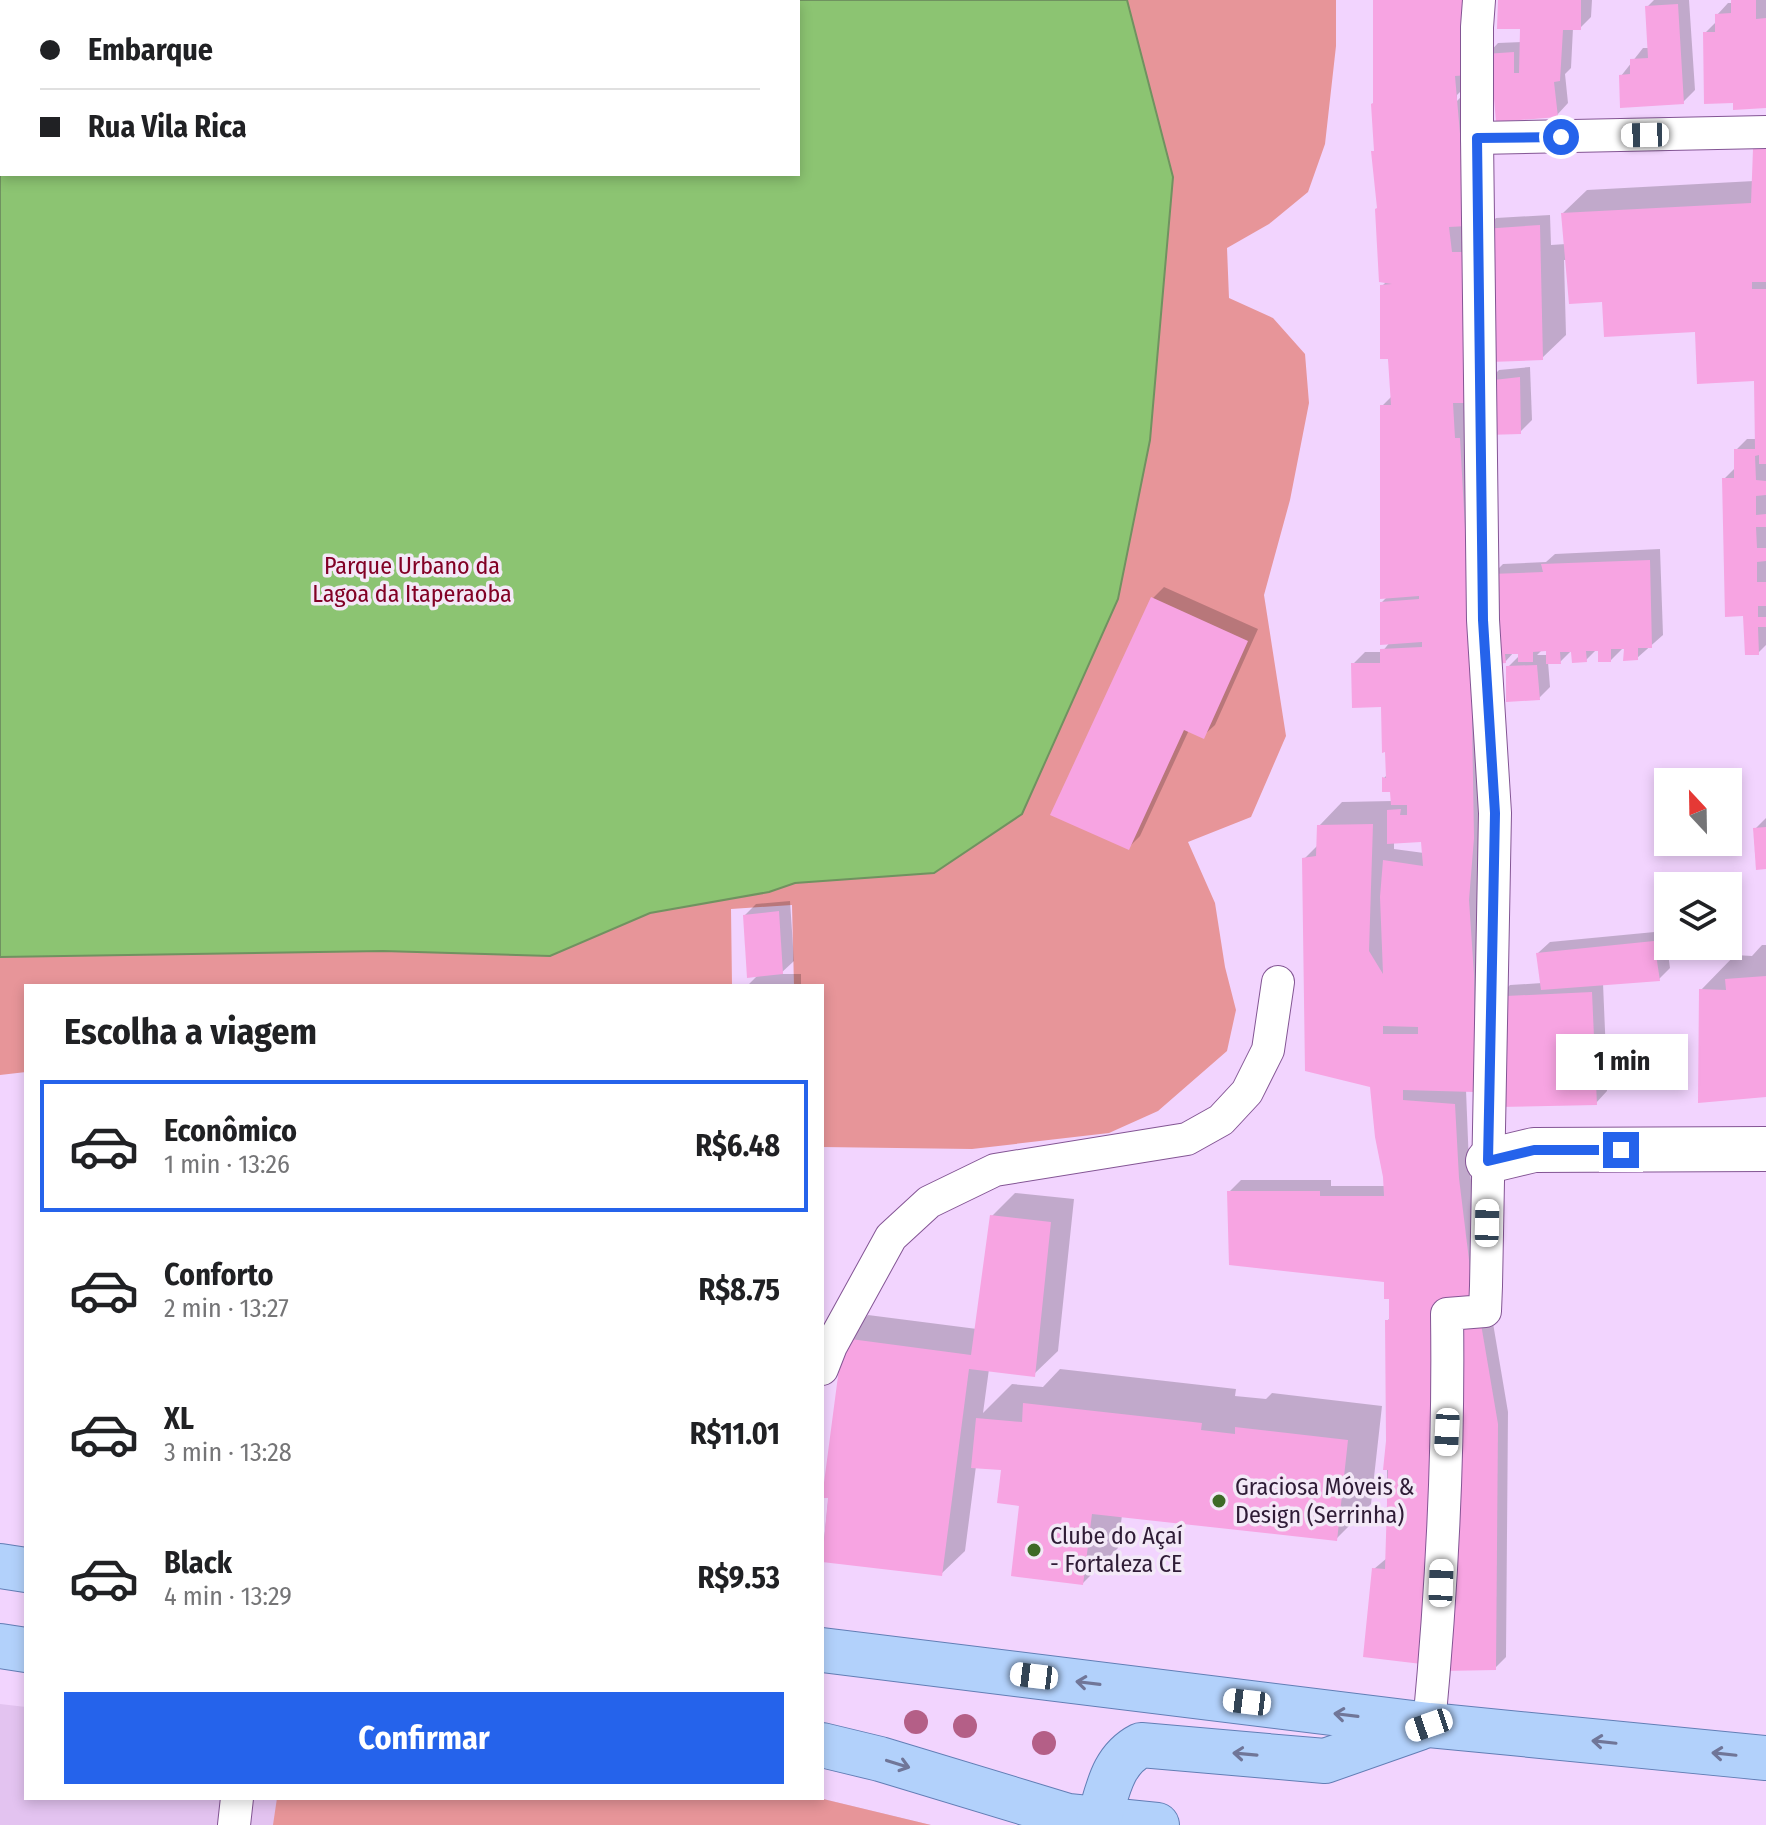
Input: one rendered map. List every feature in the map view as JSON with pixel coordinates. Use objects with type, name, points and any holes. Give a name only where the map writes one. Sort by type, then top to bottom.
[{"type":"main road","points":[[0,1566],[24,1570]]},
{"type":"main road","points":[[0,1646],[24,1650]]},
{"type":"main road","points":[[824,1650],[1429,1725],[1766,1758]]},
{"type":"main road","points":[[1101,1822],[1113,1772],[1126,1753],[1141,1745],[1325,1761],[1429,1725]]},
{"type":"main road","points":[[824,1745],[880,1759],[1068,1816],[1101,1822],[1157,1825]]},
{"type":"street","points":[[1488,1161],[1534,1150],[1766,1149]]},
{"type":"lane","points":[[1429,1725],[1440,1607],[1448,1416],[1447,1314],[1485,1311],[1495,813],[1483,620],[1477,138],[1479,0]]},
{"type":"lane","points":[[1477,138],[1766,132]]},
{"type":"lane","points":[[824,1365],[850,1309],[891,1237],[929,1202],[995,1170],[1187,1139],[1221,1120],[1247,1092],[1268,1050],[1278,982]]},
{"type":"lane","points":[[234,1825],[237,1800]]},
{"type":"shaded area","name":"Parque Urbano da Lagoa da Itaperaoba","points":[[800,0],[1127,0],[1173,177],[1150,440],[1118,599],[1022,814],[934,873],[795,883],[769,892],[650,913],[550,956],[383,951],[0,957],[0,176],[800,176]]},
{"type":"shaded area","points":[[0,1704],[24,1707],[24,1800],[824,1799],[931,1825],[0,1825]]},
{"type":"green space","name":"Parque Urbano da Lagoa da Itaperaoba","points":[[800,0],[1336,0],[1336,46],[1325,144],[1308,192],[1269,224],[1227,248],[1229,298],[1273,318],[1305,354],[1309,403],[1290,500],[1264,595],[1286,736],[1251,817],[1188,842],[1215,903],[1225,967],[1236,1010],[1227,1051],[1158,1111],[1109,1133],[972,1149],[824,1147],[824,984],[794,984],[792,905],[731,909],[732,984],[24,984],[24,1072],[0,1075],[0,176],[800,176]]},
{"type":"green space","points":[[824,1799],[931,1825],[273,1825],[277,1800]]},
{"type":"building","points":[[1373,0],[1462,0],[1469,75],[1455,76],[1468,226],[1449,227],[1452,252],[1464,252],[1466,403],[1453,403],[1455,438],[1460,438],[1470,563],[1476,691],[1472,720],[1474,838],[1469,900],[1474,975],[1474,1092],[1403,1090],[1403,1100],[1455,1104],[1459,1178],[1470,1268],[1471,1301],[1442,1298],[1444,1391],[1430,1665],[1363,1657],[1372,1568],[1385,1569],[1388,1470],[1383,1470],[1386,1441],[1385,1320],[1389,1320],[1389,1299],[1384,1299],[1384,1282],[1229,1265],[1227,1191],[1320,1191],[1320,1196],[1384,1196],[1370,1087],[1305,1071],[1302,858],[1316,856],[1317,825],[1373,824],[1369,951],[1383,974],[1380,897],[1383,860],[1423,866],[1421,842],[1387,844],[1387,810],[1401,809],[1400,815],[1407,815],[1407,805],[1391,805],[1390,792],[1382,792],[1382,777],[1386,778],[1381,707],[1352,708],[1351,663],[1380,663],[1380,649],[1422,647],[1422,642],[1380,645],[1380,602],[1419,599],[1419,596],[1380,599],[1380,405],[1391,405],[1388,359],[1380,359],[1380,285],[1392,284],[1379,282],[1377,208],[1371,151],[1374,151]],"holes":[[[1383,1026],[1418,1027],[1418,1034],[1383,1034]]]},
{"type":"building","points":[[1498,0],[1581,0],[1581,30],[1563,30],[1560,81],[1554,82],[1558,117],[1496,122],[1492,75],[1485,54],[1514,52],[1514,73],[1519,73],[1520,29],[1497,29]]},
{"type":"building","points":[[1731,0],[1756,0],[1756,19],[1766,18],[1766,108],[1733,110],[1733,103],[1704,104],[1703,32],[1715,32],[1715,14],[1731,13]]},
{"type":"building","points":[[1678,4],[1684,104],[1620,108],[1619,75],[1630,74],[1630,59],[1648,58],[1645,6]]},
{"type":"building","points":[[1766,148],[1766,282],[1752,282],[1752,289],[1766,289],[1766,464],[1759,464],[1759,455],[1755,456],[1756,480],[1766,481],[1766,495],[1756,496],[1756,515],[1766,514],[1766,527],[1756,527],[1757,548],[1766,548],[1766,561],[1757,562],[1757,582],[1766,582],[1766,606],[1758,606],[1758,617],[1766,617],[1766,627],[1758,627],[1759,655],[1745,655],[1743,616],[1725,617],[1722,478],[1734,478],[1734,449],[1755,449],[1754,381],[1697,384],[1695,332],[1604,337],[1602,302],[1569,304],[1561,213],[1751,203],[1753,149]]},
{"type":"building","points":[[1540,225],[1543,360],[1489,362],[1483,229]]},
{"type":"building","points":[[1520,377],[1521,434],[1486,435],[1485,381]]},
{"type":"building","points":[[1650,560],[1652,648],[1638,648],[1638,660],[1623,661],[1624,649],[1611,649],[1611,662],[1598,662],[1598,651],[1586,651],[1587,662],[1572,663],[1571,652],[1560,652],[1561,664],[1546,664],[1546,651],[1533,652],[1533,662],[1518,662],[1518,654],[1505,654],[1506,663],[1493,664],[1490,574],[1543,572],[1541,564]]},
{"type":"building","points":[[1151,597],[1248,641],[1204,739],[1184,730],[1129,850],[1050,815]]},
{"type":"building","points":[[1537,665],[1540,700],[1506,702],[1506,666]]},
{"type":"building","points":[[1766,827],[1766,869],[1756,870],[1753,828]]},
{"type":"building","points":[[779,911],[783,974],[747,978],[743,915]]},
{"type":"building","points":[[1654,941],[1654,960],[1657,960],[1660,981],[1541,990],[1536,953]]},
{"type":"building","points":[[1766,976],[1766,1097],[1698,1103],[1699,989],[1726,990],[1725,979]]},
{"type":"building","points":[[1592,992],[1597,1105],[1498,1107],[1506,996]]},
{"type":"building","points":[[1605,1052],[1643,1052],[1644,1086],[1605,1086]]},
{"type":"building","points":[[990,1215],[1051,1222],[1035,1377],[969,1369],[942,1576],[824,1562],[828,1498],[824,1498],[824,1483],[843,1338],[971,1355]]},
{"type":"building","points":[[1480,1318],[1498,1424],[1496,1670],[1442,1671],[1449,1320]]},
{"type":"building","points":[[1023,1403],[1202,1423],[1201,1430],[1235,1434],[1235,1427],[1348,1440],[1337,1541],[1092,1514],[1083,1585],[1011,1576],[1019,1506],[997,1503],[1001,1470],[971,1468],[976,1418],[1022,1422]]},
{"type":"place","name":"Graciosa Móveis & Design (Serrinha)","points":[[1219,1501]]},
{"type":"place","name":"Clube do Açaí - Fortaleza CE","points":[[1034,1550]]},
{"type":"route","points":[[1561,137],[1477,138],[1483,620],[1495,813],[1488,1161],[1534,1150],[1621,1150]]}]
